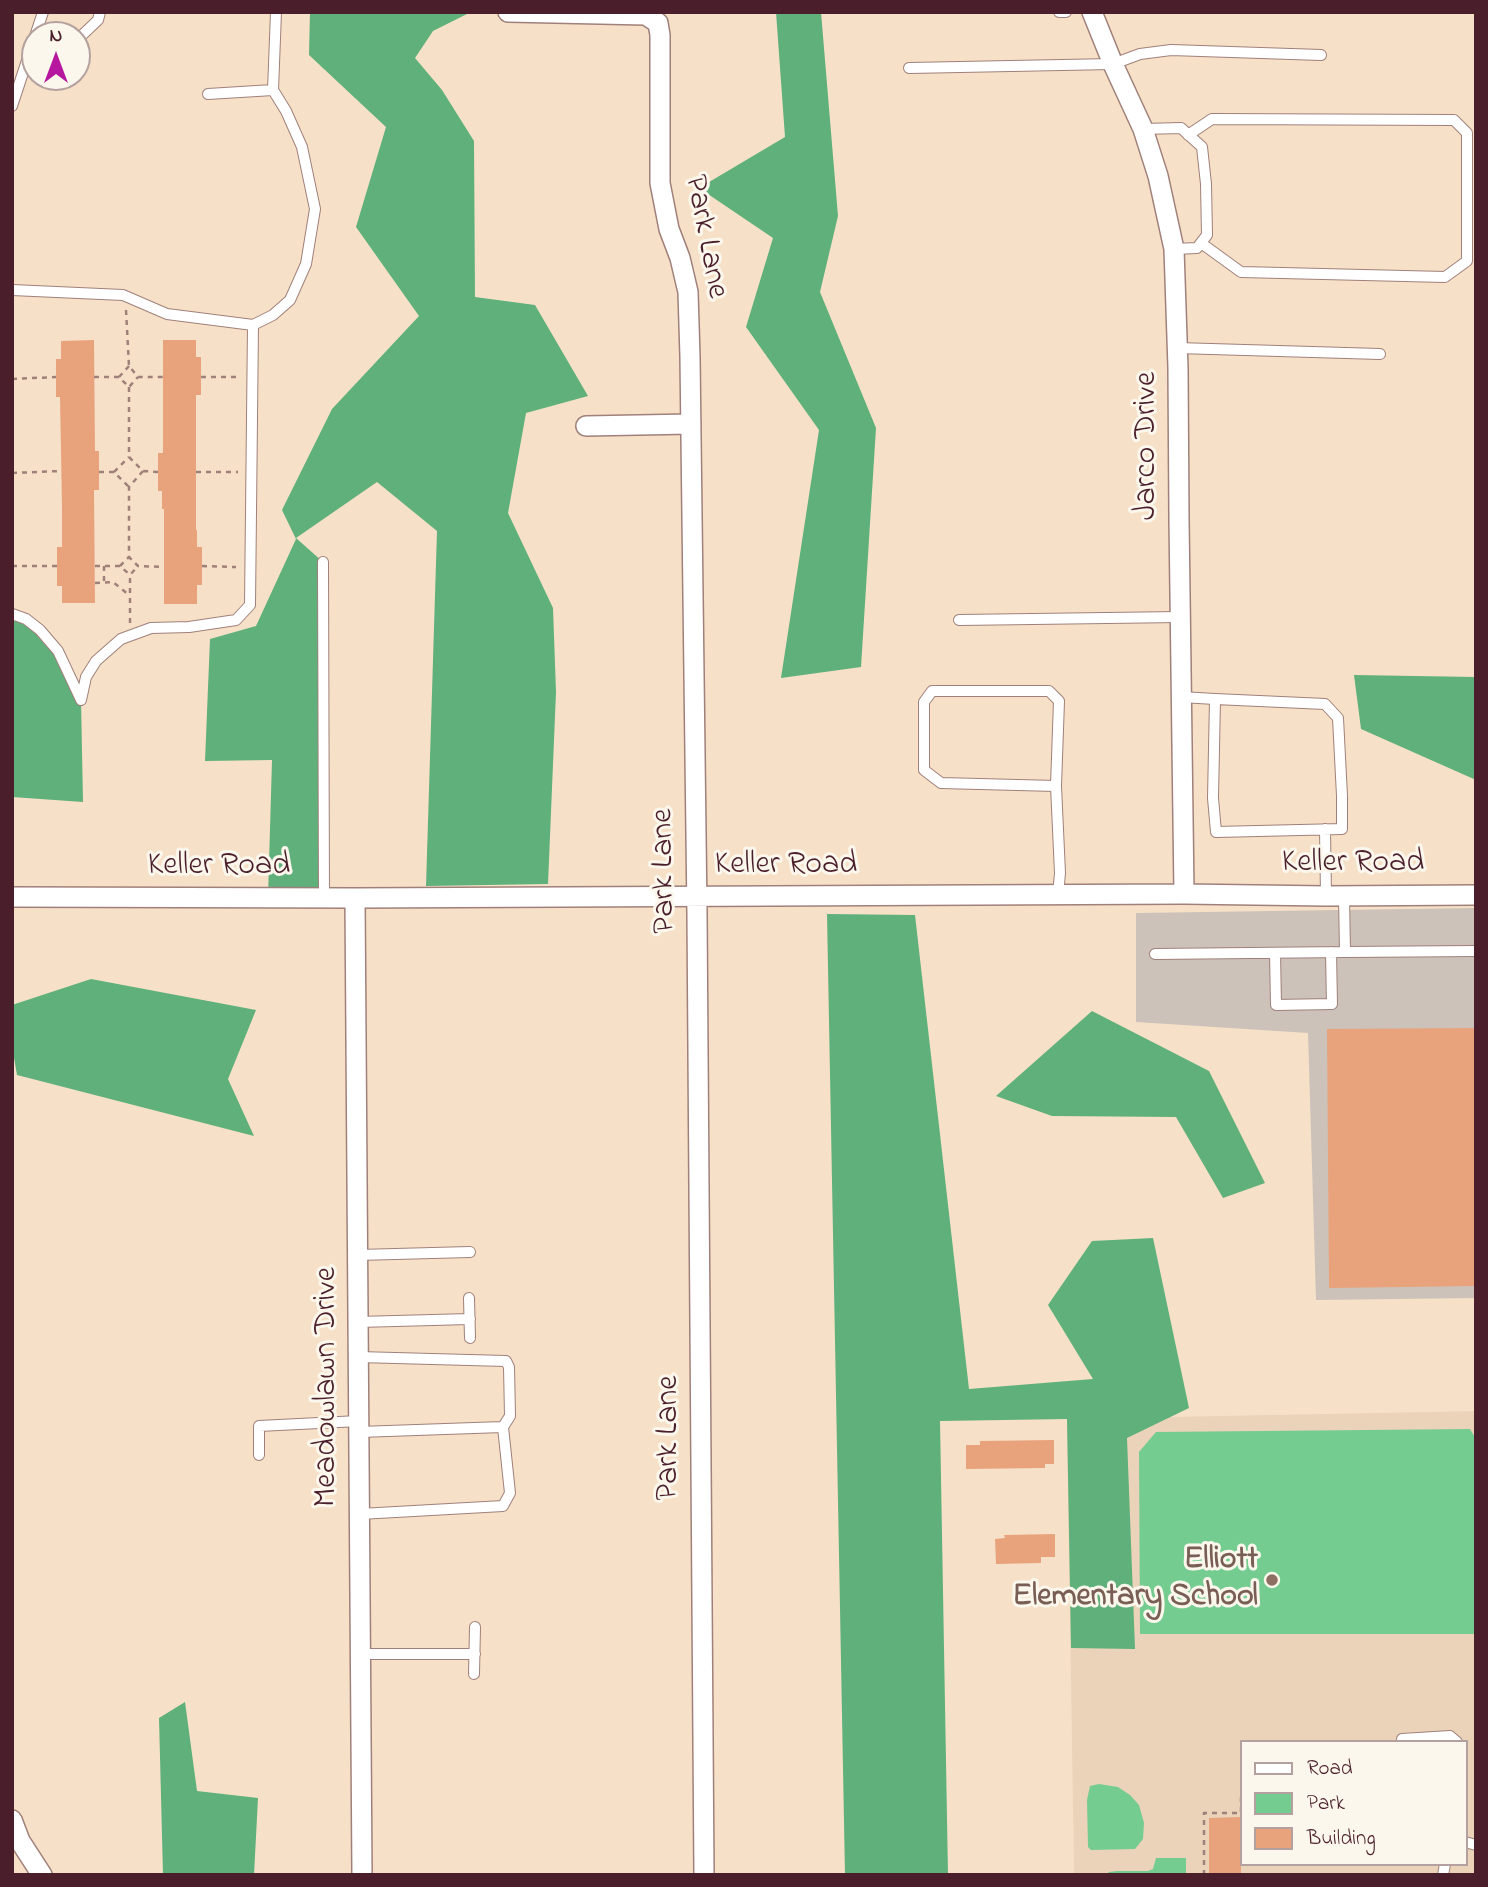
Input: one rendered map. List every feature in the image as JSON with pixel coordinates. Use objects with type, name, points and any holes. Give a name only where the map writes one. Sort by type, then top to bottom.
[{"type":"street","name":"Park Lane","points":[[508,12],[646,15],[658,23],[660,183],[668,229],[680,258],[688,292],[704,1875]]},
{"type":"street","name":"Jarco Drive","points":[[1093,12],[1143,130],[1158,176],[1174,249],[1184,894]]},
{"type":"street","points":[[586,426],[691,424]]},
{"type":"street","name":"Keller Road","points":[[12,897],[1476,895]]},
{"type":"street","name":"Meadowlawn Drive","points":[[355,898],[362,1875]]},
{"type":"street","points":[[12,1819],[20,1841],[42,1875]]},
{"type":"lane","points":[[91,27],[98,20],[100,12]]},
{"type":"lane","points":[[12,290],[125,296],[167,314],[253,325],[273,315],[290,300],[306,264],[315,209],[302,147],[286,111],[272,90],[276,12]]},
{"type":"lane","points":[[1059,12],[1066,12]]},
{"type":"lane","points":[[909,68],[1113,64],[1140,54],[1171,50],[1321,55]]},
{"type":"lane","points":[[12,106],[21,82]]},
{"type":"lane","points":[[208,93],[272,90]]},
{"type":"lane","points":[[1188,135],[1212,119],[1454,120],[1467,133],[1467,261],[1446,277],[1241,272],[1201,243]]},
{"type":"lane","points":[[1143,130],[1181,128],[1202,147],[1206,184],[1206,235],[1197,248],[1174,249]]},
{"type":"lane","points":[[12,614],[26,619],[40,630],[58,651],[81,701],[86,677],[96,661],[121,639],[151,628],[188,627],[236,620],[250,605],[253,325]]},
{"type":"lane","points":[[1177,348],[1380,354]]},
{"type":"lane","points":[[323,562],[324,898]]},
{"type":"lane","points":[[959,620],[1180,617]]},
{"type":"lane","points":[[1056,786],[941,783],[924,770],[924,702],[932,691],[1049,691],[1059,701],[1056,786],[1060,873],[1058,895]]},
{"type":"lane","points":[[1181,697],[1325,704],[1338,718],[1342,829],[1216,832],[1213,798],[1215,699]]},
{"type":"lane","points":[[1325,829],[1345,952]]},
{"type":"lane","points":[[1155,954],[1476,951]]},
{"type":"lane","points":[[1275,953],[1276,1005],[1332,1004],[1332,952]]},
{"type":"lane","points":[[358,1255],[470,1252]]},
{"type":"lane","points":[[469,1298],[470,1338]]},
{"type":"lane","points":[[358,1322],[470,1319]]},
{"type":"lane","points":[[358,1357],[506,1361],[509,1367],[510,1416],[503,1427],[510,1493],[503,1506],[360,1514]]},
{"type":"lane","points":[[259,1455],[259,1426],[503,1427]]},
{"type":"lane","points":[[474,1674],[475,1627]]},
{"type":"lane","points":[[360,1654],[475,1654]]},
{"type":"lane","points":[[1402,1739],[1450,1736],[1455,1740]]},
{"type":"path","points":[[125,296],[129,366],[138,377]]},
{"type":"path","points":[[119,377],[129,366]]},
{"type":"path","points":[[12,379],[56,377]]},
{"type":"path","points":[[94,377],[119,377],[129,387]]},
{"type":"path","points":[[99,472],[114,472],[129,457],[129,387],[138,377],[163,377]]},
{"type":"path","points":[[201,377],[253,377]]},
{"type":"path","points":[[129,457],[144,471],[158,472]]},
{"type":"path","points":[[12,473],[61,471]]},
{"type":"path","points":[[144,471],[129,487],[129,557],[138,566],[164,566]]},
{"type":"path","points":[[114,472],[129,487]]},
{"type":"path","points":[[196,472],[251,472]]},
{"type":"path","points":[[120,566],[129,557]]},
{"type":"path","points":[[12,566],[57,566]]},
{"type":"path","points":[[95,566],[120,566],[130,575]]},
{"type":"path","points":[[104,566],[104,583]]},
{"type":"path","points":[[131,636],[130,575],[138,566]]},
{"type":"path","points":[[202,566],[250,567]]},
{"type":"path","points":[[95,583],[113,582],[129,595]]},
{"type":"path","points":[[1204,1875],[1204,1813],[1240,1813]]},
{"type":"shaded area","points":[[1476,908],[1476,1298],[1316,1300],[1308,1033],[1136,1022],[1136,913]]},
{"type":"shaded area","name":"Elliott Elementary School","points":[[1476,1411],[1476,1875],[1074,1875],[1067,1419]]},
{"type":"green space","points":[[310,12],[471,12],[433,31],[415,58],[442,90],[474,141],[475,297],[535,305],[588,396],[526,413],[508,513],[553,608],[556,692],[548,884],[426,886],[437,531],[377,482],[296,538],[323,562],[324,898],[268,898],[272,760],[205,761],[210,639],[256,626],[296,539],[282,510],[332,409],[419,316],[356,227],[386,127],[309,55]]},
{"type":"green space","points":[[776,12],[821,12],[838,216],[820,292],[876,428],[861,667],[781,678],[819,430],[746,327],[773,238],[699,188],[785,137]]},
{"type":"green space","points":[[12,614],[26,619],[58,651],[81,700],[83,802],[12,797]]},
{"type":"green space","points":[[1354,675],[1476,677],[1476,780],[1361,729]]},
{"type":"green space","points":[[827,914],[915,915],[969,1389],[1093,1379],[1048,1305],[1092,1241],[1153,1238],[1189,1408],[1127,1438],[1135,1649],[1071,1648],[1067,1419],[940,1421],[948,1875],[845,1875]]},
{"type":"green space","points":[[91,979],[256,1010],[228,1079],[254,1136],[17,1075],[12,1046],[12,1005]]},
{"type":"green space","points":[[1092,1011],[1209,1071],[1265,1183],[1223,1198],[1176,1117],[1052,1116],[996,1096]]},
{"type":"green space","points":[[1470,1429],[1476,1439],[1476,1634],[1140,1634],[1139,1452],[1156,1432]]},
{"type":"green space","points":[[185,1702],[197,1791],[258,1798],[254,1875],[163,1875],[159,1718]]},
{"type":"green space","points":[[1099,1784],[1118,1787],[1139,1805],[1144,1823],[1143,1839],[1135,1849],[1091,1850],[1088,1847],[1087,1800],[1090,1786]]},
{"type":"green space","points":[[1156,1858],[1186,1858],[1186,1875],[1106,1875],[1117,1871],[1148,1871],[1153,1869]]},
{"type":"building","points":[[94,340],[95,451],[99,451],[99,490],[94,490],[95,603],[62,603],[62,586],[57,586],[57,547],[62,547],[62,508],[60,397],[56,397],[56,359],[61,359],[61,341]]},
{"type":"building","points":[[163,340],[196,340],[196,357],[201,357],[201,395],[196,395],[196,530],[197,547],[202,547],[202,585],[197,585],[197,604],[164,604],[164,509],[162,491],[158,491],[158,453],[163,453]]},
{"type":"building","points":[[1476,1028],[1476,1286],[1329,1288],[1327,1029]]},
{"type":"building","points":[[1054,1440],[1054,1464],[1045,1464],[1045,1468],[966,1469],[966,1445],[980,1445],[980,1441]]},
{"type":"building","points":[[1055,1534],[1055,1557],[1041,1557],[1041,1563],[996,1564],[995,1539],[1005,1538],[1004,1535]]},
{"type":"building","points":[[1240,1817],[1241,1875],[1209,1875],[1209,1818]]},
{"type":"place","name":"Elliott Elementary School","points":[[1272,1580]]}]
